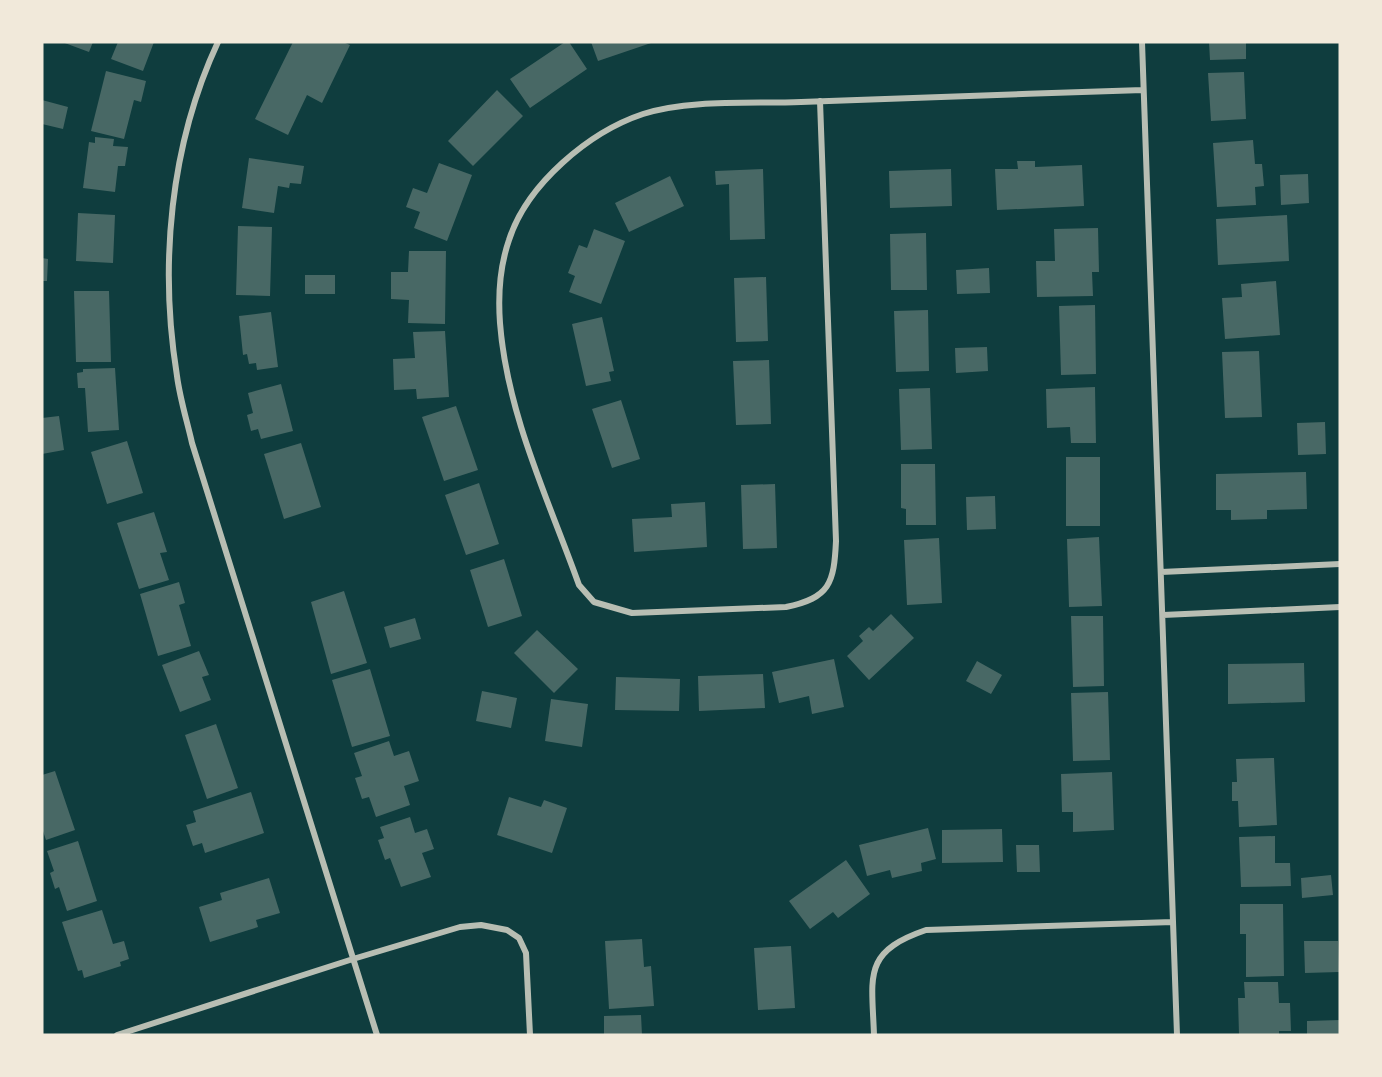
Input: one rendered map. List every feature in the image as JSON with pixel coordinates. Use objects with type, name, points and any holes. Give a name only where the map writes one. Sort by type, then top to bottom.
[{"type":"street","points":[[219,42],[190,118],[175,184],[169,235],[170,304],[177,376],[192,443],[377,1035]]},
{"type":"street","points":[[1142,42],[1177,1035]]},
{"type":"street","points":[[820,101],[836,541],[835,573],[826,590],[809,602],[786,607],[632,613],[594,602],[579,585],[517,412],[506,367],[500,322],[500,279],[509,238],[525,207],[549,176],[580,147],[611,128],[645,114],[684,106],[820,101],[1143,90]]},
{"type":"street","points":[[1161,572],[1340,564]]},
{"type":"street","points":[[1163,615],[1340,607]]},
{"type":"street","points":[[874,1035],[872,980],[881,954],[902,938],[926,930],[1173,922]]},
{"type":"street","points":[[117,1035],[353,959],[460,927],[481,925],[507,930],[519,938],[526,953],[530,1035]]},
{"type":"building","points":[[62,42],[93,42],[89,52]]},
{"type":"building","points":[[118,42],[154,42],[143,71],[111,59]]},
{"type":"building","points":[[293,42],[343,42],[350,45],[322,103],[307,95],[288,135],[255,119]]},
{"type":"building","points":[[565,42],[569,42],[587,69],[530,108],[510,79]]},
{"type":"building","points":[[591,42],[654,42],[598,61]]},
{"type":"building","points":[[1209,42],[1246,42],[1246,59],[1210,60]]},
{"type":"building","points":[[106,71],[146,81],[141,102],[134,100],[124,139],[91,131]]},
{"type":"building","points":[[1244,72],[1246,119],[1211,121],[1208,73]]},
{"type":"building","points":[[497,90],[523,116],[473,166],[448,141]]},
{"type":"building","points":[[42,100],[68,107],[63,129],[42,124]]},
{"type":"building","points":[[95,137],[114,139],[113,146],[128,147],[125,166],[118,166],[115,192],[83,188],[89,142],[95,143]]},
{"type":"building","points":[[1253,140],[1255,164],[1262,164],[1264,186],[1255,187],[1256,205],[1217,207],[1213,143]]},
{"type":"building","points":[[249,158],[304,166],[301,184],[290,183],[289,188],[278,186],[274,213],[242,208]]},
{"type":"building","points":[[1017,161],[1035,161],[1035,167],[1082,165],[1084,206],[997,210],[995,169],[1018,169]]},
{"type":"building","points":[[439,163],[472,175],[447,241],[414,228],[420,212],[406,207],[413,188],[427,193]]},
{"type":"building","points":[[763,169],[765,239],[730,240],[729,184],[716,185],[715,171]]},
{"type":"building","points":[[951,169],[952,206],[890,208],[889,171]]},
{"type":"building","points":[[1308,174],[1309,203],[1281,205],[1280,175]]},
{"type":"building","points":[[670,176],[684,206],[629,232],[615,203]]},
{"type":"building","points":[[78,213],[115,215],[113,263],[76,261]]},
{"type":"building","points":[[1287,215],[1289,261],[1218,265],[1216,219]]},
{"type":"building","points":[[238,226],[272,227],[270,296],[236,295]]},
{"type":"building","points":[[1098,228],[1099,272],[1092,272],[1093,296],[1037,297],[1036,261],[1055,261],[1054,229]]},
{"type":"building","points":[[594,229],[625,241],[601,304],[569,292],[575,276],[568,273],[579,245],[587,248]]},
{"type":"building","points":[[926,233],[927,290],[891,290],[890,234]]},
{"type":"building","points":[[409,251],[446,251],[445,324],[408,323],[409,300],[391,299],[391,272],[408,272]]},
{"type":"building","points":[[42,258],[48,259],[47,281],[42,281]]},
{"type":"building","points":[[989,268],[990,293],[957,294],[956,270]]},
{"type":"building","points":[[305,275],[335,275],[335,294],[305,294]]},
{"type":"building","points":[[766,277],[768,341],[736,342],[734,278]]},
{"type":"building","points":[[1276,281],[1280,335],[1225,339],[1222,298],[1242,297],[1241,284]]},
{"type":"building","points":[[74,291],[109,291],[111,362],[76,362]]},
{"type":"building","points":[[1095,305],[1096,374],[1061,375],[1059,306]]},
{"type":"building","points":[[928,310],[929,371],[896,372],[894,311]]},
{"type":"building","points":[[271,312],[278,367],[257,370],[256,363],[249,364],[247,354],[243,355],[239,316]]},
{"type":"building","points":[[602,317],[614,371],[609,372],[611,381],[586,386],[572,324]]},
{"type":"building","points":[[445,331],[449,397],[417,399],[416,389],[394,390],[393,359],[415,358],[413,332]]},
{"type":"building","points":[[987,347],[988,371],[956,373],[955,348]]},
{"type":"building","points":[[1259,351],[1262,417],[1225,418],[1222,352]]},
{"type":"building","points":[[769,360],[771,424],[736,425],[733,361]]},
{"type":"building","points":[[115,368],[119,430],[88,432],[85,388],[78,388],[77,373],[83,372],[83,369]]},
{"type":"building","points":[[281,384],[293,431],[261,439],[258,429],[251,431],[247,415],[253,413],[248,393]]},
{"type":"building","points":[[1095,387],[1096,443],[1071,443],[1070,427],[1047,428],[1046,389]]},
{"type":"building","points":[[930,388],[932,449],[901,450],[899,389]]},
{"type":"building","points":[[621,400],[640,459],[612,468],[592,409]]},
{"type":"building","points":[[456,406],[478,470],[444,481],[422,417]]},
{"type":"building","points":[[59,416],[64,450],[42,454],[42,418]]},
{"type":"building","points":[[1325,422],[1326,454],[1298,455],[1297,423]]},
{"type":"building","points":[[127,441],[143,493],[107,504],[91,452]]},
{"type":"building","points":[[301,443],[321,507],[284,519],[264,454]]},
{"type":"building","points":[[1066,457],[1100,457],[1100,526],[1066,526]]},
{"type":"building","points":[[901,464],[935,464],[936,525],[906,525],[906,509],[901,508]]},
{"type":"building","points":[[1306,472],[1307,509],[1267,510],[1267,519],[1231,520],[1231,510],[1216,510],[1216,474]]},
{"type":"building","points":[[479,483],[499,544],[466,555],[445,495]]},
{"type":"building","points":[[775,484],[777,548],[743,549],[741,485]]},
{"type":"building","points":[[995,496],[996,529],[967,530],[966,497]]},
{"type":"building","points":[[705,502],[707,547],[634,552],[632,519],[672,517],[671,504]]},
{"type":"building","points":[[154,512],[167,552],[160,553],[169,580],[139,589],[117,523]]},
{"type":"building","points":[[1099,537],[1102,606],[1069,607],[1067,539]]},
{"type":"building","points":[[939,538],[942,603],[907,605],[904,540]]},
{"type":"building","points":[[504,559],[522,616],[488,627],[470,570]]},
{"type":"building","points":[[179,582],[185,603],[179,605],[191,646],[158,656],[140,594]]},
{"type":"building","points":[[344,591],[367,663],[331,674],[311,602]]},
{"type":"building","points":[[891,614],[914,638],[869,680],[847,656],[863,641],[859,636],[869,627],[873,631]]},
{"type":"building","points":[[1071,616],[1103,616],[1104,686],[1073,687]]},
{"type":"building","points":[[415,618],[421,639],[390,648],[384,627]]},
{"type":"building","points":[[537,630],[578,669],[554,693],[514,653]]},
{"type":"building","points":[[199,651],[209,675],[202,677],[211,700],[180,712],[162,665]]},
{"type":"building","points":[[834,659],[844,707],[812,714],[809,696],[779,703],[772,672]]},
{"type":"building","points":[[977,661],[1002,675],[991,694],[966,681]]},
{"type":"building","points":[[1304,663],[1305,702],[1228,704],[1228,664]]},
{"type":"building","points":[[370,669],[390,736],[352,747],[332,680]]},
{"type":"building","points":[[763,674],[765,708],[699,711],[698,676]]},
{"type":"building","points":[[616,677],[680,679],[679,711],[615,710]]},
{"type":"building","points":[[482,691],[517,698],[511,728],[476,721]]},
{"type":"building","points":[[1108,692],[1110,760],[1073,761],[1071,693]]},
{"type":"building","points":[[551,699],[588,704],[582,747],[545,741]]},
{"type":"building","points":[[216,724],[238,788],[207,799],[185,735]]},
{"type":"building","points":[[389,741],[394,756],[409,751],[419,781],[404,786],[410,805],[376,817],[369,797],[362,799],[355,778],[362,776],[354,753]]},
{"type":"building","points":[[1274,758],[1277,825],[1239,827],[1238,801],[1232,801],[1232,782],[1237,782],[1236,759]]},
{"type":"building","points":[[55,771],[75,830],[46,840],[42,828],[42,775]]},
{"type":"building","points":[[1112,772],[1114,830],[1073,832],[1073,812],[1062,812],[1061,774]]},
{"type":"building","points":[[251,792],[264,833],[205,853],[202,843],[193,846],[186,825],[196,822],[193,811]]},
{"type":"building","points":[[509,797],[541,807],[544,800],[567,808],[552,853],[497,835]]},
{"type":"building","points":[[410,817],[415,833],[427,829],[434,849],[422,853],[431,877],[401,887],[390,858],[385,860],[378,840],[384,838],[380,827]]},
{"type":"building","points":[[928,828],[936,859],[921,863],[922,871],[892,878],[890,870],[867,876],[859,845]]},
{"type":"building","points":[[1002,829],[1003,862],[942,863],[942,830]]},
{"type":"building","points":[[1275,836],[1275,863],[1290,863],[1291,886],[1241,887],[1239,837]]},
{"type":"building","points":[[78,841],[97,901],[67,911],[59,887],[55,889],[50,873],[54,871],[47,851]]},
{"type":"building","points":[[1016,845],[1039,845],[1040,872],[1017,872]]},
{"type":"building","points":[[846,860],[870,894],[838,918],[833,912],[810,929],[789,901]]},
{"type":"building","points":[[1331,875],[1333,895],[1302,898],[1301,878]]},
{"type":"building","points":[[269,878],[280,913],[256,920],[258,927],[210,942],[199,907],[222,900],[220,893]]},
{"type":"building","points":[[1240,904],[1283,904],[1284,976],[1246,977],[1246,934],[1240,934]]},
{"type":"building","points":[[102,910],[113,944],[124,941],[129,959],[120,962],[121,966],[84,978],[82,970],[78,971],[62,922]]},
{"type":"building","points":[[642,939],[644,967],[651,966],[654,1006],[609,1009],[605,941]]},
{"type":"building","points":[[1304,941],[1338,941],[1339,972],[1305,973]]},
{"type":"building","points":[[791,946],[795,1008],[758,1010],[754,948]]},
{"type":"building","points":[[1244,982],[1278,982],[1279,1003],[1290,1003],[1291,1031],[1279,1031],[1279,1035],[1239,1035],[1238,998],[1245,998]]},
{"type":"building","points":[[641,1015],[642,1035],[604,1035],[604,1016]]},
{"type":"building","points":[[1340,1020],[1340,1035],[1307,1035],[1307,1021]]}]
